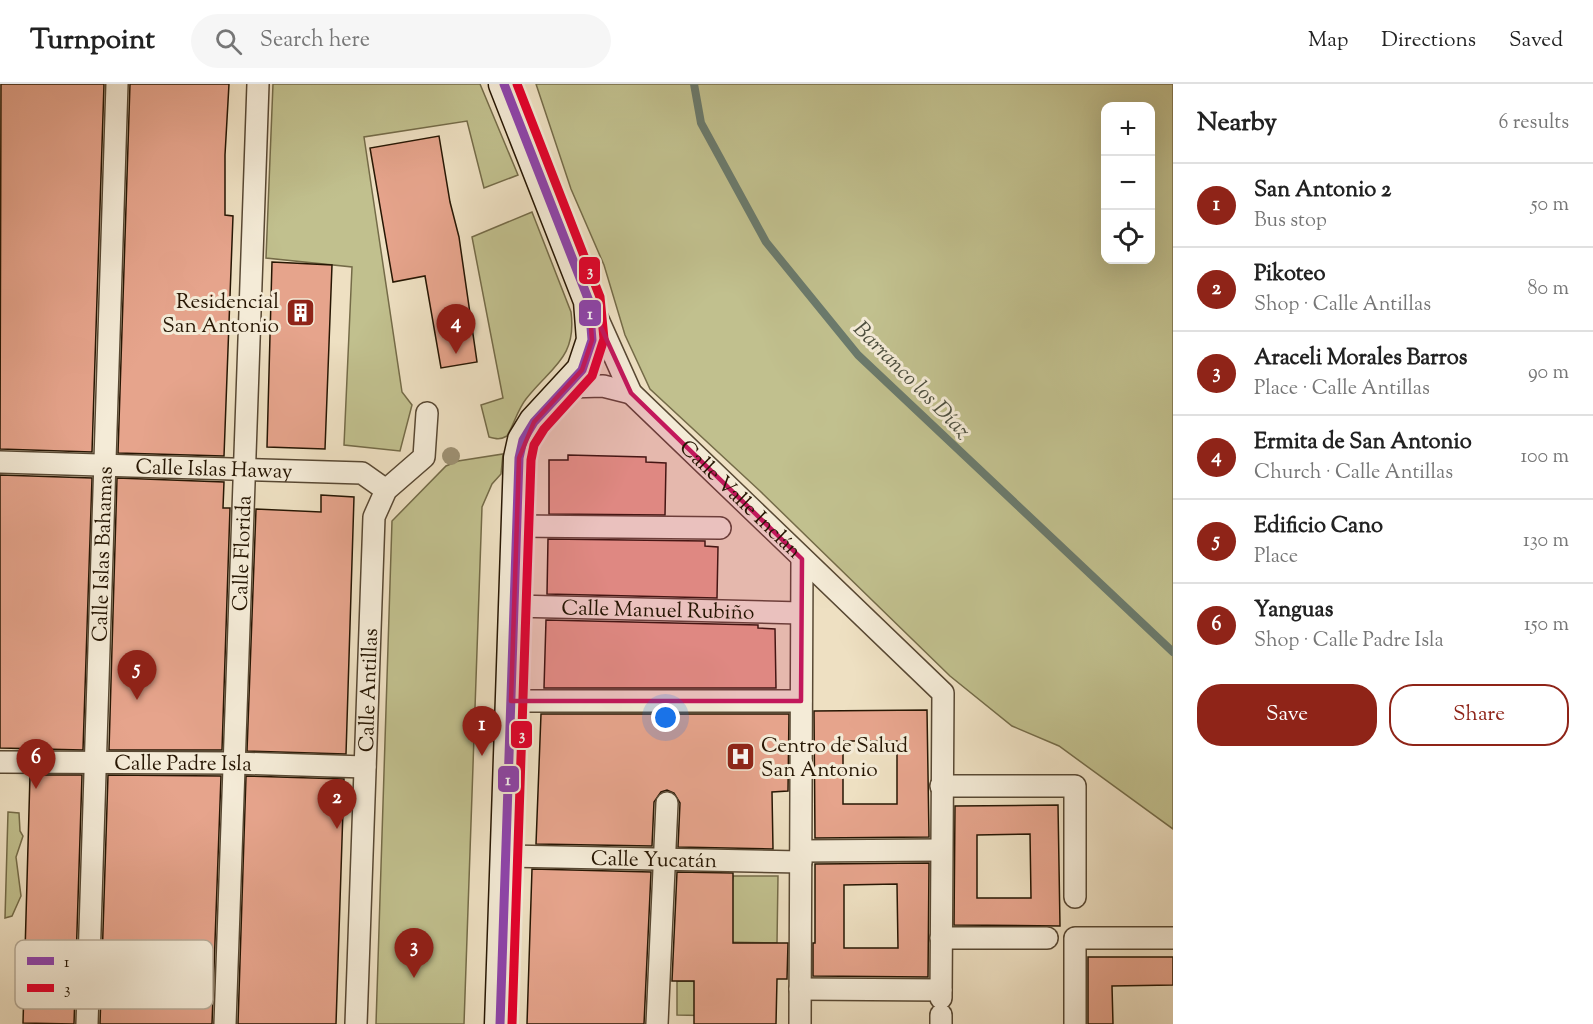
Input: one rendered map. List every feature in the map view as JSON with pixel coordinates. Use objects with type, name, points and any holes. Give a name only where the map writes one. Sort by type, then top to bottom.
[{"type":"main road","points":[[500,1024],[519,458],[523,440],[534,422],[582,370],[592,340],[589,301],[504,84]]},
{"type":"street","name":"Calle Islas Bahamas","points":[[89,940],[117,84]]},
{"type":"street","name":"Calle Florida","points":[[225,1024],[258,84]]},
{"type":"street","points":[[589,301],[631,393]]},
{"type":"street","points":[[568,387],[603,386],[631,393]]},
{"type":"street","name":"Calle Valle Inclán","points":[[631,393],[802,559],[800,1024]]},
{"type":"street","name":"Calle Antillas","points":[[356,1024],[374,517],[386,490],[424,458],[427,413]]},
{"type":"street","name":"Calle Islas Haway","points":[[0,462],[362,472],[386,490]]},
{"type":"street","points":[[517,526],[720,528]]},
{"type":"street","points":[[800,989],[941,1007],[942,693],[802,559]]},
{"type":"street","name":"Calle Manuel Rubiño","points":[[514,606],[801,613]]},
{"type":"street","points":[[512,701],[801,701]]},
{"type":"street","name":"Calle Padre Isla","points":[[0,762],[234,763],[365,767]]},
{"type":"street","points":[[941,786],[1075,786],[1075,897]]},
{"type":"street","points":[[657,1024],[667,803]]},
{"type":"street","name":"Calle Yucatán","points":[[506,856],[664,858],[801,856],[941,850]]},
{"type":"street","points":[[941,938],[1047,938]]},
{"type":"street","points":[[1075,1024],[1075,938],[1173,938]]},
{"type":"street","name":"Calle Islas Bahamas","points":[[87,1009],[87,1024]]},
{"type":"highlighted area","points":[[589,301],[631,393],[802,559],[801,701],[511,701],[519,458],[534,422],[582,370],[592,340]]},
{"type":"shaded area","points":[[273,84],[480,84],[518,175],[484,188],[467,121],[364,137],[402,392],[412,405],[400,451],[344,445],[352,267],[266,258]]},
{"type":"shaded area","points":[[536,84],[1173,84],[1173,829],[1059,746],[1012,726],[950,676],[760,491],[650,389],[625,335],[604,265],[571,189]]},
{"type":"shaded area","points":[[532,212],[571,312],[572,328],[566,351],[560,361],[523,403],[507,436],[496,439],[489,437],[481,405],[503,398],[472,237]]},
{"type":"shaded area","points":[[503,454],[501,474],[492,484],[482,507],[464,1024],[376,1024],[392,521],[446,466],[458,461]]},
{"type":"shaded area","points":[[8,812],[19,813],[20,831],[23,836],[16,857],[21,896],[12,916],[5,918]]},
{"type":"shaded area","points":[[733,876],[778,876],[777,943],[724,942]]},
{"type":"shaded area","points":[[677,981],[723,982],[723,1016],[677,1015]]},
{"type":"building","points":[[1,84],[104,84],[92,452],[0,449]]},
{"type":"building","points":[[130,84],[229,84],[225,155],[225,215],[233,216],[224,456],[118,453]]},
{"type":"building","points":[[439,136],[450,202],[459,237],[477,362],[441,368],[425,276],[393,282],[370,148]]},
{"type":"building","name":"Residencial San Antonio","points":[[272,262],[332,265],[325,449],[267,447]]},
{"type":"building","points":[[568,455],[646,457],[646,462],[666,463],[665,515],[549,514],[549,460],[568,460]]},
{"type":"building","points":[[0,475],[92,478],[83,750],[0,748]]},
{"type":"building","points":[[117,478],[224,482],[223,508],[230,508],[222,750],[109,750]]},
{"type":"building","points":[[321,495],[354,497],[346,754],[247,751],[256,509],[321,512]]},
{"type":"building","points":[[548,539],[705,541],[705,546],[718,547],[717,598],[547,594]]},
{"type":"building","points":[[546,620],[758,625],[758,628],[775,629],[776,688],[544,688]]},
{"type":"building","points":[[927,710],[929,837],[815,838],[814,711]],"holes":[[[843,741],[897,741],[897,804],[843,804]]]},
{"type":"building","points":[[541,714],[789,714],[788,791],[772,792],[773,849],[678,847],[680,803],[674,793],[667,790],[661,792],[654,802],[652,846],[536,844]]},
{"type":"building","points":[[30,775],[82,775],[77,940],[25,940]]},
{"type":"building","points":[[108,775],[221,776],[213,996],[213,940],[103,940]]},
{"type":"building","points":[[246,776],[344,779],[336,1024],[238,1024]]},
{"type":"building","points":[[1058,805],[1060,926],[954,925],[955,806]],"holes":[[[1030,834],[1031,898],[977,898],[977,835]]]},
{"type":"building","points":[[929,863],[928,977],[813,976],[815,864]],"holes":[[[897,884],[898,948],[844,948],[844,885]]]},
{"type":"building","points":[[532,869],[651,872],[644,1024],[527,1024]]},
{"type":"building","points":[[677,872],[733,873],[733,943],[788,943],[787,979],[777,979],[776,1024],[694,1024],[694,981],[672,981]]},
{"type":"building","points":[[1088,957],[1173,957],[1173,985],[1112,986],[1113,1024],[1088,1024]]},
{"type":"building","points":[[23,1009],[74,1009],[74,1024],[23,1023]]},
{"type":"building","points":[[100,1009],[213,1009],[212,1024],[100,1024]]},
{"type":"waterway","name":"Barranco los Díaz","points":[[694,84],[701,123],[766,242],[858,355],[1173,652]]},
{"type":"transit line","name":"1","points":[[500,1024],[519,458],[523,440],[534,422],[582,370],[592,340],[589,301],[504,84]]},
{"type":"transit line","name":"3","points":[[512,1024],[531,460],[534,445],[544,429],[592,376],[604,339],[600,297],[517,84]]},
{"type":"place","name":"Residencial San Antonio","points":[[300,313]]},
{"type":"place","name":"Ermita de San Antonio","points":[[456,354]]},
{"type":"place","name":"Edificio Cano","points":[[137,700]]},
{"type":"place","name":"San Antonio 2","points":[[482,756]]},
{"type":"place","name":"Centro de Salud San Antonio","points":[[740,757]]},
{"type":"place","name":"Yanguas","points":[[36,789]]},
{"type":"place","name":"Pikoteo","points":[[337,829]]},
{"type":"place","name":"Araceli Morales Barros","points":[[414,978]]}]
